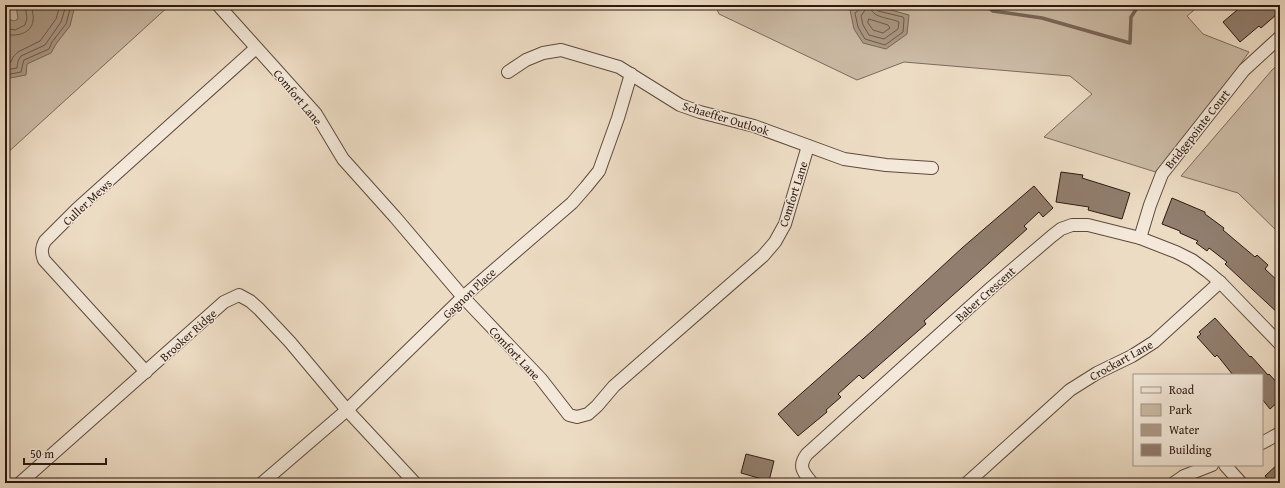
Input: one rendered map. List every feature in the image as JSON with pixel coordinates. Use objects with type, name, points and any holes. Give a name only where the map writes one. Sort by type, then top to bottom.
[{"type":"street","name":"Comfort Lane","points":[[218,5],[316,114],[343,159],[463,297],[541,379],[569,415],[577,417],[588,414],[614,386],[763,256],[775,242],[785,224],[808,146]]},
{"type":"street","name":"Bridgepointe Court","points":[[1140,238],[1150,205],[1162,174],[1244,70],[1280,37]]},
{"type":"street","name":"Culler Mews","points":[[146,372],[44,260],[41,254],[42,246],[45,241],[77,209],[256,48]]},
{"type":"street","name":"Schaeffer Outlook","points":[[508,72],[526,60],[543,53],[561,50],[619,67],[680,104],[700,112],[779,134],[844,159],[886,165],[932,168]]},
{"type":"street","name":"Gagnon Place","points":[[262,483],[347,410],[463,297],[572,203],[599,171],[618,118],[631,74]]},
{"type":"street","name":"Baber Crescent","points":[[812,483],[803,469],[803,460],[807,454],[992,287],[1054,233],[1068,226],[1084,225],[1140,238],[1159,244],[1181,254],[1207,271],[1220,282],[1280,344]]},
{"type":"street","name":"Crockart Lane","points":[[966,483],[1070,390],[1097,373],[1132,356],[1154,342],[1220,282]]},
{"type":"street","name":"Brooker Ridge","points":[[20,483],[224,302],[239,295],[250,301],[290,342],[347,410]]},
{"type":"street","points":[[347,410],[415,483]]},
{"type":"street","points":[[1263,442],[1280,433]]},
{"type":"street","points":[[1174,483],[1184,476],[1209,466]]},
{"type":"street","points":[[1226,466],[1241,483]]},
{"type":"green space","points":[[5,5],[170,5],[5,155]]},
{"type":"green space","points":[[715,5],[1200,5],[1187,16],[1203,34],[1249,52],[1162,174],[1044,137],[1092,94],[1070,76],[904,62],[857,80],[719,14]]},
{"type":"green space","points":[[1280,63],[1280,234],[1238,193],[1181,176],[1272,70]]},
{"type":"water","points":[[16,5],[75,5],[70,26],[51,53],[27,64],[26,75],[5,79],[5,18],[14,21],[18,19]]},
{"type":"water","points":[[860,5],[873,5],[909,15],[907,34],[886,49],[863,43],[854,29],[850,10]]},
{"type":"building","points":[[1243,5],[1280,5],[1280,10],[1261,28],[1259,26],[1240,42],[1223,22]]},
{"type":"building","points":[[1061,172],[1083,175],[1082,178],[1130,193],[1122,219],[1088,210],[1089,207],[1056,202]]},
{"type":"building","points":[[1034,186],[1053,208],[1043,217],[1039,212],[1024,226],[1027,229],[924,321],[926,324],[863,379],[859,375],[838,394],[841,397],[826,410],[827,412],[798,436],[778,414],[872,331],[962,248]]},
{"type":"building","points":[[1172,198],[1205,212],[1205,214],[1224,228],[1223,230],[1255,257],[1257,255],[1268,265],[1265,269],[1280,283],[1280,315],[1225,264],[1227,262],[1209,248],[1207,251],[1196,243],[1198,241],[1180,233],[1180,231],[1162,224]]},
{"type":"building","points":[[1215,318],[1250,357],[1251,356],[1280,386],[1280,400],[1270,409],[1263,400],[1263,374],[1232,374],[1217,355],[1215,357],[1197,337],[1201,334],[1199,332]]},
{"type":"building","points":[[746,454],[774,461],[769,481],[741,473]]},
{"type":"building","points":[[1280,462],[1280,483],[1271,483],[1265,476]]},
{"type":"waterway","points":[[985,5],[993,11],[1042,18],[1130,43],[1131,17],[1139,5]]}]
